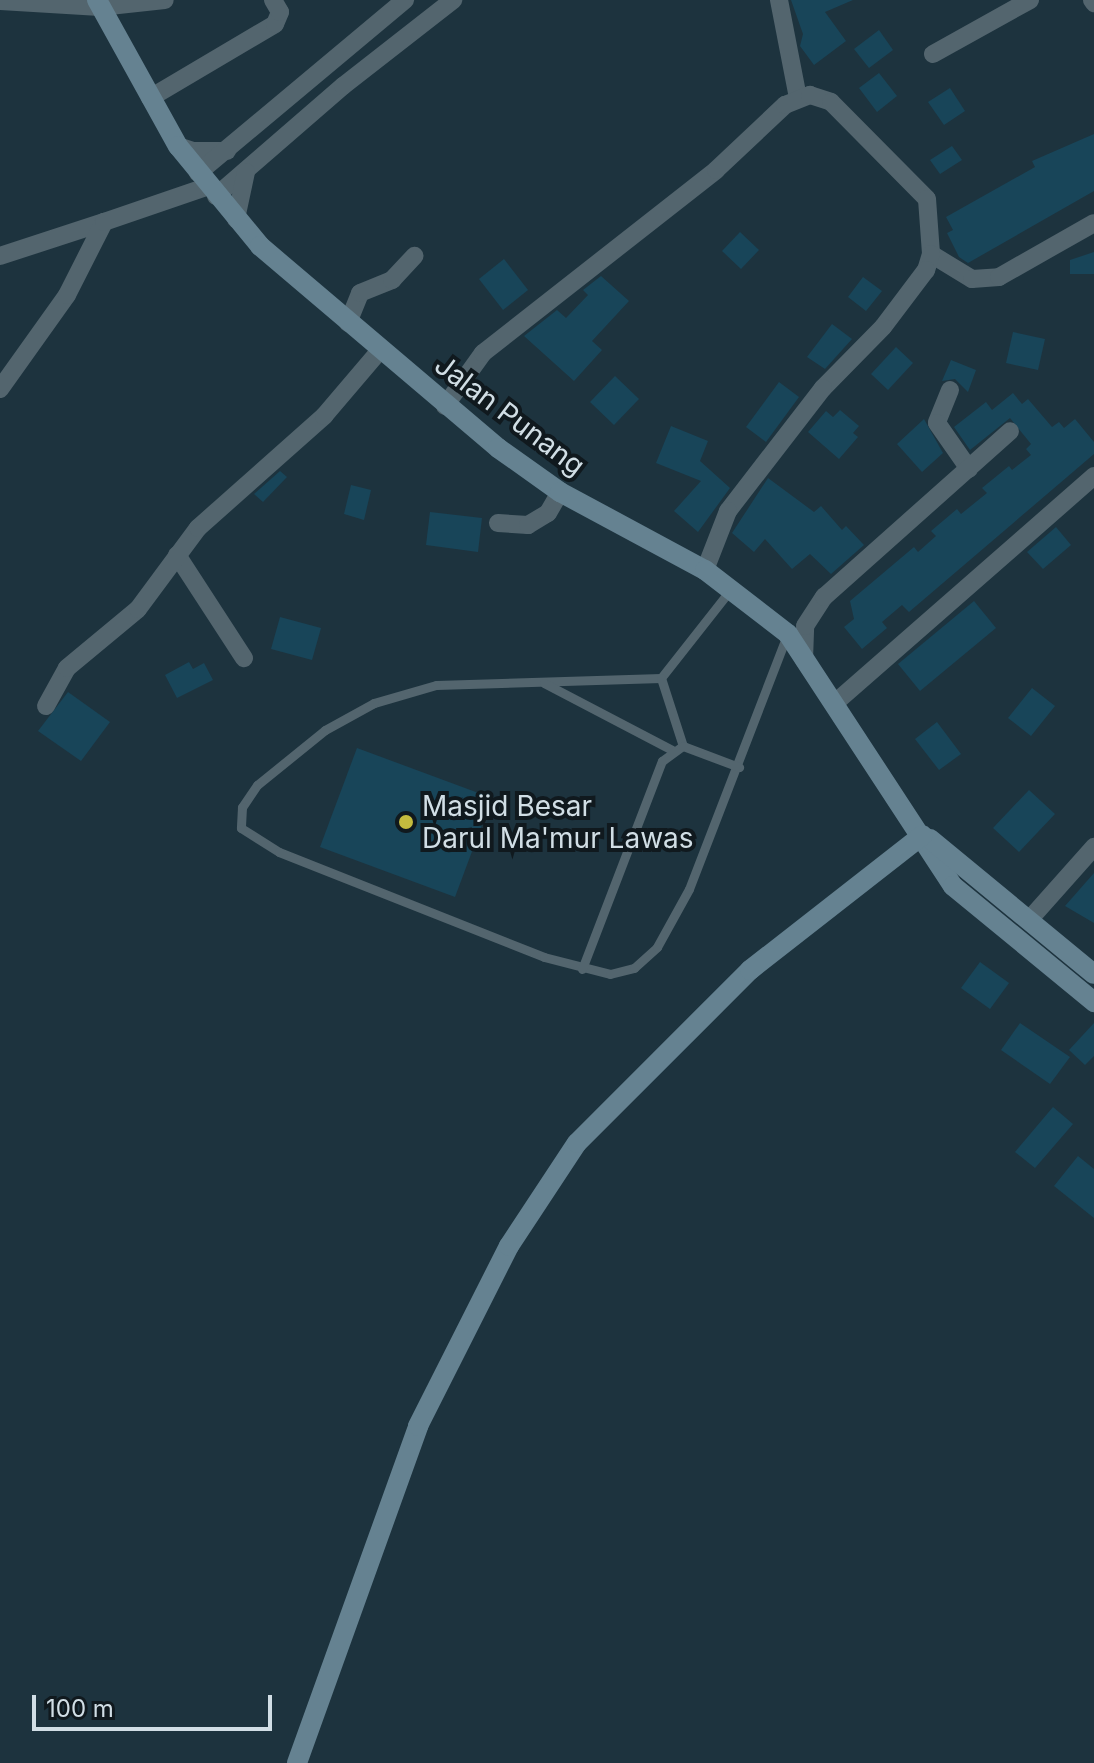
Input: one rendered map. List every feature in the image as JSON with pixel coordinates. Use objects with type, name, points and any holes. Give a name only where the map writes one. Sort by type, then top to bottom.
[{"type":"street","points":[[0,1],[98,4],[165,0]]},
{"type":"street","points":[[150,98],[275,24],[280,12],[273,0]]},
{"type":"street","points":[[208,185],[227,151],[405,0]]},
{"type":"street","points":[[0,256],[246,172],[343,86],[453,0]]},
{"type":"street","points":[[779,0],[798,98]]},
{"type":"street","points":[[933,54],[1030,0]]},
{"type":"street","name":"Jalan Punang","points":[[98,4],[178,146],[236,219],[348,323],[445,406],[560,492],[732,587],[788,634],[836,702],[953,886],[1094,1002]]},
{"type":"street","points":[[445,406],[483,353],[705,179],[798,98],[810,95],[831,102],[910,178],[927,199],[931,254],[911,294],[823,388],[728,511],[705,570]]},
{"type":"street","points":[[178,146],[193,151],[227,151]]},
{"type":"street","points":[[236,219],[246,172]]},
{"type":"street","points":[[0,389],[67,295],[104,222]]},
{"type":"street","points":[[931,254],[972,279],[999,277],[1094,223]]},
{"type":"street","points":[[348,323],[360,293],[392,280],[414,256]]},
{"type":"street","points":[[46,706],[67,668],[138,609],[177,555],[224,503],[324,416],[381,349]]},
{"type":"street","points":[[950,390],[937,423],[969,469]]},
{"type":"street","points":[[804,660],[805,626],[824,597],[1010,431]]},
{"type":"street","points":[[836,702],[1094,476]]},
{"type":"street","points":[[498,523],[528,525],[548,513],[560,492]]},
{"type":"street","points":[[177,555],[244,658]]},
{"type":"street","points":[[297,1763],[418,1426],[509,1246],[577,1143],[750,970],[923,835]]},
{"type":"street","name":"Jalan Punang","points":[[923,835],[1094,974]]},
{"type":"street","points":[[1029,920],[1094,847]]},
{"type":"lane","points":[[661,678],[732,587]]},
{"type":"lane","points":[[661,678],[436,685],[374,703],[325,730],[257,785],[242,807],[241,828],[279,852],[582,969],[610,974],[634,968],[657,947],[689,889],[739,767],[788,634]]},
{"type":"lane","points":[[661,678],[683,746]]},
{"type":"lane","points":[[543,682],[672,750]]},
{"type":"lane","points":[[582,969],[662,761],[672,750],[683,746],[739,767]]},
{"type":"building","points":[[791,0],[853,0],[825,12],[846,41],[814,65],[800,46],[803,34]]},
{"type":"building","points":[[879,30],[893,50],[869,68],[854,49]]},
{"type":"building","points":[[879,73],[897,96],[877,112],[859,88]]},
{"type":"building","points":[[950,88],[965,111],[944,125],[928,102]]},
{"type":"building","points":[[1094,134],[1094,191],[968,263],[959,257],[947,233],[953,230],[946,217],[1035,167],[1032,161]]},
{"type":"building","points":[[952,146],[962,160],[940,174],[930,160]]},
{"type":"building","points":[[740,232],[759,250],[741,269],[722,251]]},
{"type":"building","points":[[1094,252],[1094,274],[1070,274],[1070,260]]},
{"type":"building","points":[[504,259],[528,290],[503,310],[479,279]]},
{"type":"building","points":[[601,276],[629,301],[592,341],[602,350],[574,381],[524,336],[557,310],[566,318],[588,295],[583,290]]},
{"type":"building","points":[[863,277],[882,291],[866,311],[848,297]]},
{"type":"building","points":[[832,324],[852,339],[825,369],[807,357]]},
{"type":"building","points":[[1013,332],[1045,339],[1038,370],[1006,363]]},
{"type":"building","points":[[896,347],[913,363],[888,390],[871,374]]},
{"type":"building","points":[[951,360],[976,370],[968,392],[955,379],[942,381]]},
{"type":"building","points":[[615,376],[639,399],[614,425],[590,402]]},
{"type":"building","points":[[779,382],[799,397],[766,442],[746,427]]},
{"type":"building","points":[[1013,393],[1022,404],[1028,399],[1052,427],[1059,422],[1064,428],[1075,419],[1094,442],[1094,454],[909,612],[902,605],[882,622],[887,628],[862,649],[844,627],[854,619],[850,601],[914,547],[918,552],[936,536],[931,531],[957,509],[961,514],[987,493],[982,488],[1009,466],[1012,470],[1031,455],[1026,449],[1031,444],[1010,418],[970,450],[954,427],[986,402],[992,410]]},
{"type":"building","points":[[840,410],[859,426],[853,433],[858,437],[839,459],[808,432],[826,411],[833,417]]},
{"type":"building","points":[[924,419],[943,453],[922,472],[897,444]]},
{"type":"building","points":[[671,426],[708,441],[700,461],[730,488],[698,532],[674,511],[701,481],[656,463]]},
{"type":"building","points":[[280,471],[287,477],[263,502],[254,494]]},
{"type":"building","points":[[768,478],[814,512],[821,506],[842,530],[846,526],[864,545],[831,574],[810,554],[792,569],[765,539],[754,552],[732,533]]},
{"type":"building","points":[[351,485],[371,490],[364,520],[344,514]]},
{"type":"building","points":[[430,512],[482,518],[478,552],[426,545]]},
{"type":"building","points":[[1056,527],[1071,545],[1043,569],[1027,552]]},
{"type":"building","points":[[974,601],[996,628],[920,691],[898,664]]},
{"type":"building","points":[[280,617],[321,628],[312,660],[271,649]]},
{"type":"building","points":[[189,662],[193,669],[204,663],[213,680],[177,698],[165,675]]},
{"type":"building","points":[[1032,688],[1055,706],[1031,736],[1008,718]]},
{"type":"building","points":[[68,692],[110,722],[81,761],[38,731]]},
{"type":"building","points":[[937,722],[961,754],[939,770],[915,739]]},
{"type":"building","name":"Masjid Besar Darul Ma'mur Lawas","points":[[357,748],[492,798],[455,897],[320,847]]},
{"type":"building","points":[[1029,790],[1055,814],[1019,852],[993,828]]},
{"type":"building","points":[[1094,873],[1094,923],[1065,906]]},
{"type":"building","points":[[980,962],[1009,983],[990,1009],[961,988]]},
{"type":"building","points":[[1020,1023],[1070,1057],[1050,1084],[1001,1050]]},
{"type":"building","points":[[1094,1023],[1094,1056],[1085,1065],[1069,1050]]},
{"type":"building","points":[[1053,1107],[1073,1124],[1035,1168],[1015,1152]]},
{"type":"building","points":[[1078,1156],[1094,1169],[1094,1218],[1054,1186]]},
{"type":"place","name":"Masjid Besar Darul Ma'mur Lawas","points":[[406,822]]}]
